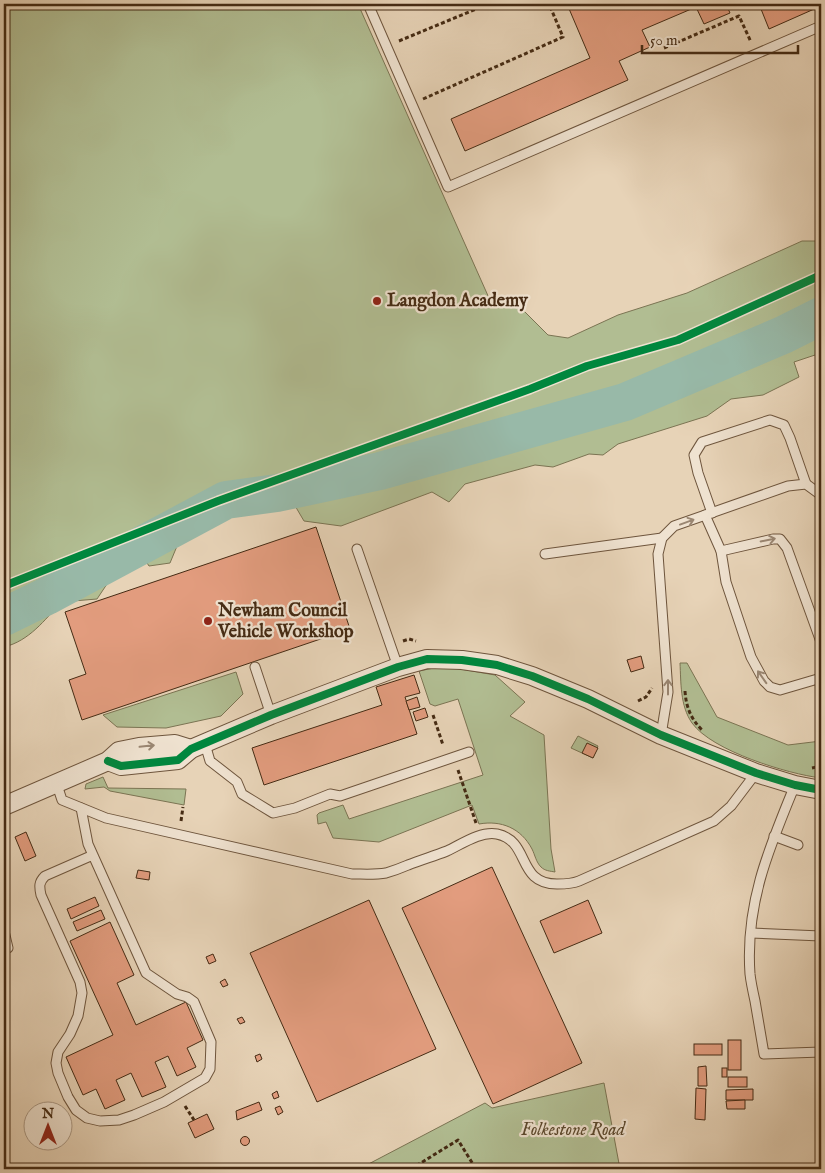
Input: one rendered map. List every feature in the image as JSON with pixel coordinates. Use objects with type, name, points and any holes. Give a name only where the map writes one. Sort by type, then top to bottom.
[{"type":"street","points":[[4,806],[56,782],[108,762],[121,766],[178,760],[198,746],[271,714],[398,667],[428,659],[462,660],[498,665],[532,676],[588,699],[661,735],[756,773],[795,785],[821,790]]},
{"type":"lane","points":[[368,4],[448,187],[821,26]]},
{"type":"lane","points":[[821,495],[806,484],[784,425],[770,420],[702,442],[694,456],[721,552],[726,582],[751,657],[764,681],[770,687],[780,690],[821,678]]},
{"type":"lane","points":[[661,735],[668,692],[658,554],[662,538],[674,526],[788,486],[806,484]]},
{"type":"lane","points":[[545,554],[662,538]]},
{"type":"lane","points":[[721,552],[773,539],[780,539],[787,548],[821,642]]},
{"type":"lane","points":[[356,549],[398,667]]},
{"type":"lane","points":[[255,667],[271,714]]},
{"type":"lane","points":[[198,746],[210,761],[237,782],[242,794],[273,813],[295,808],[330,794],[340,796],[469,752]]},
{"type":"lane","points":[[56,782],[62,800],[106,818],[352,874],[386,873],[446,851],[482,834],[495,834],[503,836],[516,846],[529,872],[539,881],[551,884],[571,884],[714,821],[731,806],[756,773]]},
{"type":"lane","points":[[795,785],[774,836],[757,888],[751,933],[750,976],[764,1054],[821,1052]]},
{"type":"lane","points":[[81,808],[88,844],[93,855],[146,972],[177,994],[187,997],[194,1002],[211,1042],[210,1069],[205,1078],[134,1115],[119,1120],[100,1121],[87,1118],[76,1110],[68,1097],[56,1063],[58,1052],[70,1034],[78,1016],[82,993],[80,982],[40,895],[40,881],[45,876],[93,855]]},
{"type":"lane","points":[[774,836],[798,845]]},
{"type":"lane","points":[[4,931],[8,948]]},
{"type":"lane","points":[[751,933],[821,936]]},
{"type":"path","points":[[387,47],[488,4]]},
{"type":"path","points":[[412,104],[563,37],[549,4]]},
{"type":"path","points":[[664,48],[739,16],[756,54]]},
{"type":"path","points":[[684,689],[690,714],[704,732]]},
{"type":"path","points":[[808,768],[821,766]]},
{"type":"path","points":[[462,781],[477,826]]},
{"type":"path","points":[[180,825],[184,807]]},
{"type":"path","points":[[183,1102],[194,1120]]},
{"type":"path","points":[[411,1169],[458,1140],[476,1169]]},
{"type":"green space","name":"Langdon Academy","points":[[4,4],[358,4],[489,298],[511,298],[548,335],[568,338],[618,315],[687,293],[802,241],[821,241],[821,353],[794,362],[799,377],[763,395],[731,399],[707,416],[618,444],[603,455],[589,454],[553,467],[535,465],[465,484],[449,502],[432,492],[341,526],[304,521],[294,504],[249,507],[182,534],[170,563],[149,566],[142,555],[115,572],[97,599],[61,602],[43,623],[29,635],[4,647]]},
{"type":"green space","points":[[680,663],[687,663],[717,717],[788,745],[821,741],[821,778],[790,772],[733,752],[702,733],[692,723],[685,709]]},
{"type":"green space","points":[[449,667],[495,675],[525,702],[510,716],[544,735],[551,849],[555,872],[541,867],[527,842],[510,827],[495,823],[479,824],[472,805],[379,842],[333,838],[326,822],[318,824],[317,815],[319,813],[343,805],[349,819],[483,775],[458,699],[435,706],[430,704],[419,671]]},
{"type":"green space","points":[[236,672],[243,694],[221,716],[166,728],[117,727],[103,715]]},
{"type":"green space","points":[[578,736],[598,746],[593,758],[571,748]]},
{"type":"green space","points":[[103,777],[108,788],[186,789],[184,805],[110,791],[104,787],[85,789],[86,784]]},
{"type":"green space","name":"Folkestone Road","points":[[604,1083],[620,1169],[359,1169],[485,1103],[492,1108]]},
{"type":"building","points":[[567,4],[726,4],[730,13],[704,24],[696,7],[642,30],[650,47],[619,61],[628,80],[465,151],[451,119],[590,58]]},
{"type":"building","points":[[759,4],[821,4],[821,6],[769,29]]},
{"type":"building","name":"Newham Council Vehicle Workshop","points":[[316,527],[350,629],[82,720],[69,680],[86,674],[65,612]]},
{"type":"building","points":[[641,656],[644,668],[631,672],[627,660]]},
{"type":"building","points":[[414,675],[420,693],[405,697],[417,734],[264,785],[252,748],[382,705],[376,687]]},
{"type":"building","points":[[417,697],[420,707],[409,710],[406,701]]},
{"type":"building","points":[[425,708],[428,717],[416,721],[413,712]]},
{"type":"building","points":[[587,743],[598,748],[593,758],[582,753]]},
{"type":"building","points":[[26,832],[36,856],[25,861],[15,837]]},
{"type":"building","points":[[492,867],[582,1063],[493,1104],[402,908]]},
{"type":"building","points":[[138,870],[150,872],[149,880],[136,878]]},
{"type":"building","points":[[95,897],[99,906],[71,919],[67,909]]},
{"type":"building","points":[[369,900],[436,1049],[317,1102],[250,953]]},
{"type":"building","points":[[588,900],[602,933],[554,953],[540,921]]},
{"type":"building","points":[[101,910],[105,919],[77,931],[73,922]]},
{"type":"building","points":[[110,922],[134,975],[117,983],[136,1025],[186,1002],[203,1040],[187,1048],[196,1067],[177,1076],[168,1056],[155,1062],[166,1087],[142,1097],[131,1073],[116,1080],[125,1100],[105,1109],[96,1089],[83,1095],[66,1057],[113,1035],[70,941]]},
{"type":"building","points":[[213,954],[216,961],[209,964],[206,957]]},
{"type":"building","points":[[225,979],[228,985],[223,987],[220,982]]},
{"type":"building","points":[[242,1017],[245,1022],[240,1024],[237,1019]]},
{"type":"building","points":[[728,1040],[741,1040],[741,1070],[728,1070]]},
{"type":"building","points":[[694,1044],[722,1044],[722,1055],[694,1055]]},
{"type":"building","points":[[260,1054],[262,1059],[257,1062],[255,1056]]},
{"type":"building","points":[[706,1066],[707,1086],[698,1086],[698,1067]]},
{"type":"building","points":[[722,1068],[727,1068],[727,1077],[722,1077]]},
{"type":"building","points":[[728,1077],[747,1077],[747,1087],[728,1087]]},
{"type":"building","points":[[696,1088],[706,1089],[705,1120],[695,1119]]},
{"type":"building","points":[[753,1089],[753,1100],[726,1100],[726,1090]]},
{"type":"building","points":[[277,1091],[279,1097],[274,1099],[272,1094]]},
{"type":"building","points":[[745,1100],[745,1109],[727,1109],[726,1101]]},
{"type":"building","points":[[259,1102],[262,1110],[237,1120],[236,1111]]},
{"type":"building","points":[[280,1106],[283,1112],[278,1115],[275,1108]]},
{"type":"building","points":[[207,1114],[214,1129],[195,1138],[188,1123]]},
{"type":"building","points":[[245,1137],[249,1141],[245,1145],[241,1141]]},
{"type":"waterway","points":[[4,617],[226,500],[277,493],[380,471],[625,402],[783,335],[821,316]]},
{"type":"cycle path","points":[[4,586],[218,501],[530,389],[587,366],[678,340],[821,275]]},
{"type":"cycle path","points":[[108,761],[121,766],[178,760],[191,749],[271,715],[398,667],[427,659],[462,660],[497,665],[532,676],[588,699],[661,735],[756,773],[795,785],[821,790]]},
{"type":"place","name":"Langdon Academy","points":[[377,301]]},
{"type":"place","name":"Newham Council Vehicle Workshop","points":[[208,621]]}]
